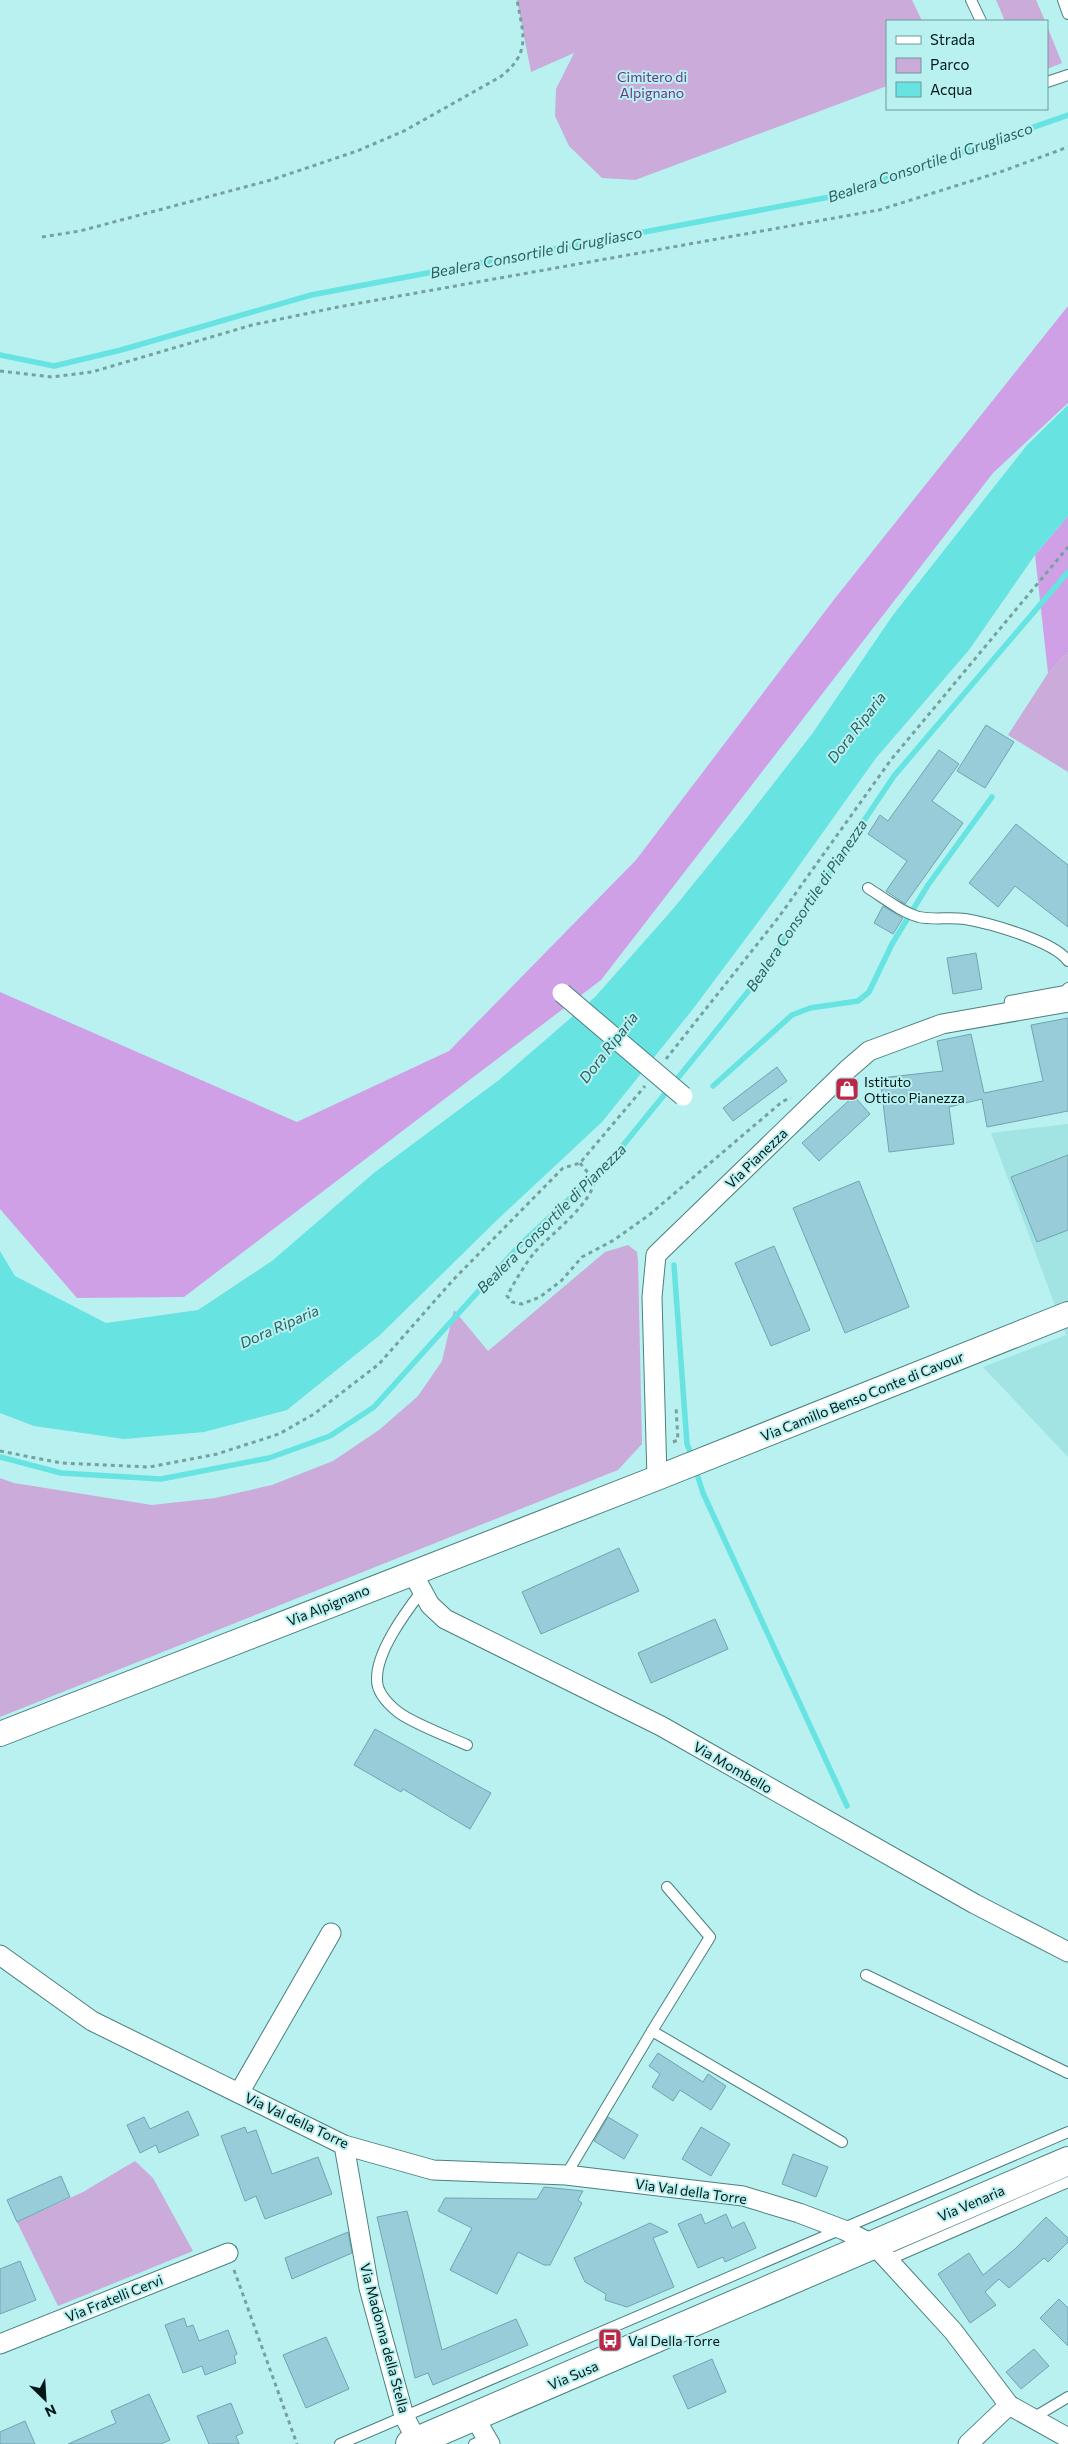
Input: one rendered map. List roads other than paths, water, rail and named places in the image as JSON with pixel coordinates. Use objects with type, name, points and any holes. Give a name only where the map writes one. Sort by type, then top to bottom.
[{"type":"main road","name":"Via Venaria","points":[[881,2253],[1068,2161]]},
{"type":"main road","name":"Via Susa","points":[[414,2443],[481,2436],[881,2253]]},
{"type":"street","points":[[562,993],[684,1096]]},
{"type":"street","name":"Via Pianezza","points":[[657,1478],[652,1297],[656,1255],[869,1051],[942,1024],[1008,1014],[1068,1002]]},
{"type":"street","name":"Via Camillo Benso Conte di Cavour","points":[[657,1478],[1068,1315]]},
{"type":"street","name":"Via Alpignano","points":[[0,1734],[417,1582],[657,1478]]},
{"type":"street","name":"Via Mombello","points":[[417,1582],[430,1605],[446,1619],[661,1726],[975,1904],[1068,1952]]},
{"type":"street","name":"Via Val della Torre","points":[[239,2093],[331,1933]]},
{"type":"street","name":"Via Val della Torre","points":[[0,1955],[92,2021],[344,2145],[433,2170],[566,2175],[743,2196],[844,2230],[881,2253],[953,2331],[1009,2405],[1068,2438]]},
{"type":"street","name":"Via Madonna della Stella","points":[[344,2145],[369,2288],[404,2416],[414,2443]]},
{"type":"street","name":"Via Fratelli Cervi","points":[[0,2344],[228,2253]]},
{"type":"street","points":[[968,2444],[1009,2405]]},
{"type":"lane","points":[[971,0],[981,20]]},
{"type":"lane","points":[[1063,0],[1068,14]]},
{"type":"lane","points":[[1048,82],[1068,74]]},
{"type":"lane","points":[[868,888],[919,917],[964,919],[1012,931],[1046,945],[1068,961]]},
{"type":"lane","points":[[1008,1014],[1010,1001],[1065,991],[1068,988]]},
{"type":"lane","points":[[417,1582],[380,1660],[377,1681],[382,1696],[399,1713],[467,1745]]},
{"type":"lane","points":[[566,2175],[710,1937],[667,1887]]},
{"type":"lane","points":[[866,1975],[1068,2073]]},
{"type":"lane","points":[[652,2031],[842,2142]]},
{"type":"lane","points":[[340,2444],[844,2230],[1068,2132]]},
{"type":"lane","points":[[881,2253],[1068,2182]]},
{"type":"lane","points":[[1033,2418],[1068,2397]]},
{"type":"water","name":"Dora Riparia","points":[[1068,405],[1068,516],[1035,555],[969,650],[876,758],[776,898],[693,1009],[602,1122],[497,1220],[380,1335],[287,1410],[204,1432],[124,1439],[34,1426],[0,1413],[0,1251],[15,1276],[106,1323],[198,1310],[272,1261],[375,1172],[499,1080],[595,997],[673,909],[742,824],[812,734],[893,615],[1027,445]]},
{"type":"waterway","name":"Bealera Consortile di Grugliasco","points":[[0,355],[54,366],[121,350],[311,295],[840,195],[1068,115]]},
{"type":"waterway","name":"Bealera Consortile di Pianezza","points":[[0,1457],[61,1473],[161,1479],[269,1458],[330,1436],[374,1407],[521,1244],[612,1159],[755,983],[894,776],[1068,572]]},
{"type":"waterway","points":[[713,1086],[792,1015],[810,1008],[858,1001],[869,992],[892,944],[928,885],[992,797]]},
{"type":"waterway","points":[[674,1265],[687,1444],[691,1454]]},
{"type":"waterway","points":[[698,1477],[703,1493],[847,1806]]},
{"type":"place","name":"Istituto Ottico Pianezza","points":[[847,1089]]},
{"type":"place","name":"Val Della Torre","points":[[610,2340]]},
{"type":"park label","name":"Cimitero di Alpignano","points":[[652,84]]}]
